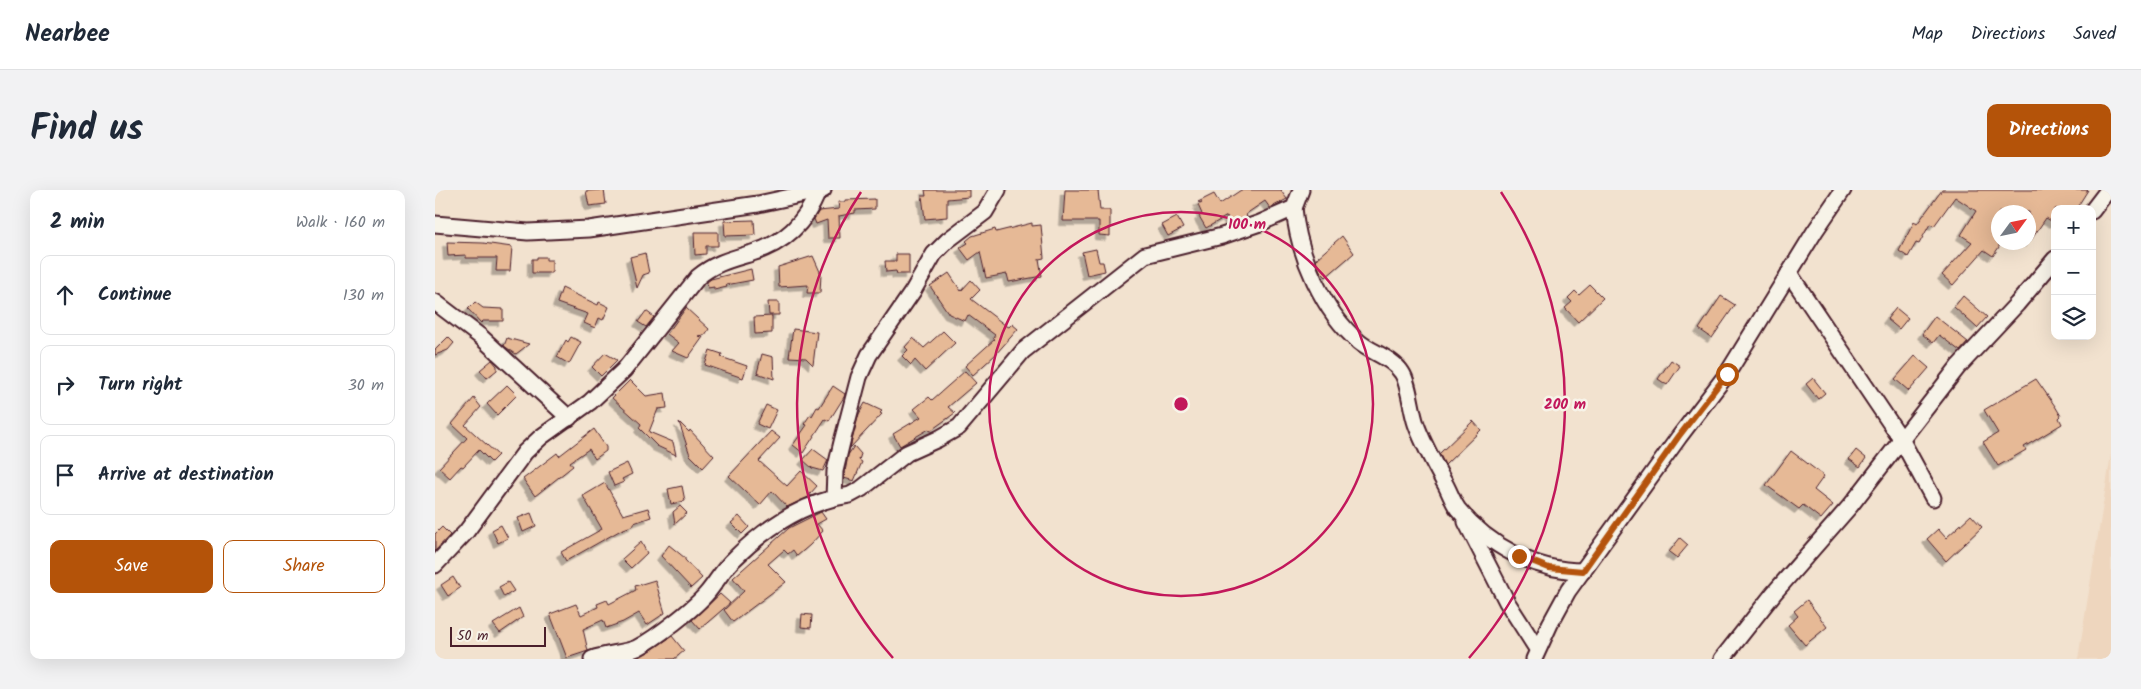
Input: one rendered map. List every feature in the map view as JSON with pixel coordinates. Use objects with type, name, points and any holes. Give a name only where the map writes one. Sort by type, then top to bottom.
[{"type":"street","points":[[435,224],[528,232],[589,229],[758,204],[821,190]]},
{"type":"street","points":[[435,564],[466,532],[525,452],[541,437],[603,391],[633,360],[665,321],[685,292],[699,277],[714,265],[761,250],[788,234],[805,218],[821,190]]},
{"type":"street","points":[[834,498],[835,471],[842,442],[859,377],[869,355],[913,292],[934,254],[948,240],[985,212],[998,190]]},
{"type":"street","points":[[1301,190],[1294,208],[1296,227],[1300,244],[1323,296],[1334,316],[1353,337],[1391,362],[1403,374],[1416,425],[1457,508],[1536,654]]},
{"type":"street","points":[[1536,654],[1557,608],[1679,436],[1727,374],[1843,190]]},
{"type":"street","points":[[2096,206],[2108,190]]},
{"type":"street","points":[[593,659],[633,654],[703,598],[733,559],[755,540],[791,516],[813,505],[861,490],[907,453],[953,432],[980,404],[1023,352],[1145,254],[1222,236],[1294,208]]},
{"type":"street","points":[[1722,659],[1774,593],[1851,505],[1958,367],[2017,304],[2051,264]]},
{"type":"street","points":[[1789,273],[1901,439],[1933,498]]},
{"type":"street","points":[[435,302],[481,337],[569,418]]},
{"type":"street","points":[[1457,508],[1484,533],[1519,556],[1549,568],[1583,571]]},
{"type":"shaded area","points":[[2111,455],[2111,659],[2078,659]]},
{"type":"building","points":[[604,190],[606,204],[589,206],[586,191]]},
{"type":"building","points":[[925,190],[969,190],[969,197],[947,199],[947,217],[925,219],[922,196],[926,196]]},
{"type":"building","points":[[1065,190],[1098,190],[1100,210],[1110,210],[1110,236],[1099,235],[1099,221],[1063,221]]},
{"type":"building","points":[[1241,190],[1282,190],[1287,199],[1270,208],[1265,201],[1246,214],[1247,217],[1241,220],[1230,223],[1227,216],[1206,228],[1199,216],[1202,214],[1198,205],[1202,203],[1198,202],[1214,194],[1220,204]]},
{"type":"building","points":[[1942,190],[2088,190],[2079,205],[2051,205],[2051,221],[2046,218],[2036,233],[2036,205],[1991,205],[1991,250],[1997,250],[1993,256],[1984,250],[1953,285],[1942,275],[1972,242],[1961,235],[1976,211],[1955,197],[1934,226],[1930,224],[1919,244],[1916,243],[1908,257],[1899,251],[1914,222],[1917,224]]},
{"type":"building","points":[[875,199],[875,209],[855,210],[855,213],[839,216],[840,238],[828,238],[827,220],[816,224],[814,219],[819,211],[839,209],[838,202]]},
{"type":"building","points":[[1177,217],[1183,228],[1168,236],[1162,225]]},
{"type":"building","points":[[754,220],[755,235],[725,236],[724,221]]},
{"type":"building","points":[[1032,223],[1032,226],[1041,225],[1044,258],[1039,259],[1042,276],[1009,282],[1007,274],[986,278],[980,252],[969,260],[960,248],[968,243],[966,241],[972,236],[995,229],[996,232]]},
{"type":"building","points":[[694,232],[718,232],[718,246],[706,246],[706,254],[695,255]]},
{"type":"building","points":[[1342,236],[1354,253],[1326,277],[1320,271],[1316,261],[1317,258]]},
{"type":"building","points":[[447,242],[483,243],[512,247],[510,271],[496,271],[497,258],[466,258],[466,255],[448,256]]},
{"type":"building","points":[[1096,249],[1099,262],[1103,262],[1105,271],[1087,275],[1082,252]]},
{"type":"building","points":[[645,253],[649,273],[643,275],[637,288],[630,257]]},
{"type":"building","points":[[896,254],[909,254],[909,274],[897,274],[896,271],[886,272],[885,261],[896,261]]},
{"type":"building","points":[[813,256],[821,274],[820,293],[807,293],[808,285],[779,287],[778,267]]},
{"type":"building","points":[[537,257],[546,257],[546,260],[552,260],[552,273],[532,273],[532,259],[537,259]]},
{"type":"building","points":[[751,269],[753,280],[726,285],[727,287],[714,290],[714,287],[708,288],[707,282],[711,279]]},
{"type":"building","points":[[949,273],[961,291],[971,280],[980,290],[971,299],[1005,325],[1009,327],[1012,324],[1018,329],[995,355],[973,375],[965,366],[995,339],[993,338],[995,335],[968,315],[965,321],[949,314],[930,286]]},
{"type":"building","points":[[1590,285],[1603,298],[1578,322],[1565,308],[1572,302],[1568,298],[1575,291],[1579,295]]},
{"type":"building","points":[[562,288],[598,305],[599,302],[609,307],[603,320],[599,318],[595,328],[584,323],[588,314],[557,303]]},
{"type":"building","points":[[1721,296],[1735,305],[1712,338],[1699,329]]},
{"type":"building","points":[[1963,296],[1987,317],[1977,328],[1954,307]]},
{"type":"building","points":[[475,302],[483,308],[503,309],[503,321],[483,321],[481,323],[468,309]]},
{"type":"building","points":[[768,302],[779,302],[779,315],[769,315]]},
{"type":"building","points":[[686,308],[709,329],[705,335],[698,336],[703,337],[688,358],[672,351],[679,343],[667,334]]},
{"type":"building","points":[[1896,308],[1908,318],[1899,329],[1887,319]]},
{"type":"building","points":[[646,311],[654,317],[646,327],[638,322]]},
{"type":"building","points":[[772,316],[772,333],[755,334],[754,317]]},
{"type":"building","points":[[1935,316],[1968,342],[1960,351],[1939,335],[1933,343],[1922,334]]},
{"type":"building","points":[[793,329],[817,332],[813,365],[806,358],[789,357]]},
{"type":"building","points":[[943,331],[955,343],[925,371],[915,360],[911,365],[902,356],[908,350],[905,347],[913,338],[924,348]]},
{"type":"building","points":[[448,337],[454,343],[448,350],[435,355],[435,350]]},
{"type":"building","points":[[571,337],[581,342],[569,364],[557,357],[566,340],[568,342]]},
{"type":"building","points":[[507,338],[529,344],[516,354],[504,346]]},
{"type":"building","points":[[710,350],[722,354],[721,357],[747,366],[743,378],[705,365]]},
{"type":"building","points":[[605,353],[617,360],[601,376],[592,367]]},
{"type":"building","points":[[762,354],[773,357],[774,379],[757,373]]},
{"type":"building","points":[[1915,356],[1929,368],[1909,391],[1895,379]]},
{"type":"building","points":[[492,360],[497,366],[497,370],[487,378],[480,370]]},
{"type":"building","points":[[1671,360],[1680,366],[1667,385],[1658,379]]},
{"type":"building","points":[[965,371],[976,383],[948,407],[955,413],[930,431],[929,429],[900,446],[893,434],[921,417],[914,409],[929,397],[932,400]]},
{"type":"building","points":[[1813,378],[1825,393],[1818,399],[1806,384]]},
{"type":"building","points":[[2036,379],[2061,416],[2059,418],[2062,424],[2024,447],[2026,450],[1998,466],[1983,442],[1998,433],[1984,410]]},
{"type":"building","points":[[630,380],[646,396],[665,393],[667,408],[658,409],[649,432],[673,442],[676,455],[657,446],[639,428],[641,424],[612,398]]},
{"type":"building","points":[[507,385],[517,395],[497,415],[487,404]]},
{"type":"building","points":[[833,386],[845,394],[844,397],[829,421],[825,419],[803,453],[793,445],[807,425],[804,424],[810,415],[812,416],[817,407],[819,408]]},
{"type":"building","points":[[474,398],[481,407],[465,425],[498,455],[491,462],[479,450],[450,478],[439,468],[467,438],[452,424]]},
{"type":"building","points":[[865,403],[882,411],[880,413],[882,414],[850,448],[859,414]]},
{"type":"building","points":[[766,405],[777,410],[768,429],[757,424]]},
{"type":"building","points":[[1473,421],[1481,430],[1445,465],[1439,454]]},
{"type":"building","points":[[679,422],[689,432],[690,430],[714,456],[703,468],[690,455]]},
{"type":"building","points":[[594,429],[606,447],[606,451],[595,459],[589,449],[570,462],[573,466],[535,496],[523,479],[557,453],[559,456]]},
{"type":"building","points":[[771,431],[780,438],[759,461],[787,486],[801,471],[817,486],[810,494],[811,496],[787,507],[772,491],[760,505],[729,476]]},
{"type":"building","points":[[854,446],[861,454],[859,460],[862,462],[854,481],[844,478],[848,455]]},
{"type":"building","points":[[813,449],[828,460],[823,471],[812,468],[803,460]]},
{"type":"building","points":[[1856,450],[1866,458],[1860,467],[1849,459]]},
{"type":"building","points":[[1791,451],[1824,476],[1814,490],[1833,505],[1821,519],[1803,505],[1799,509],[1766,485]]},
{"type":"building","points":[[627,463],[632,474],[622,479],[624,482],[614,486],[608,472]]},
{"type":"building","points":[[605,483],[623,515],[648,508],[651,517],[634,523],[634,525],[621,530],[566,561],[561,552],[602,529],[583,496]]},
{"type":"building","points":[[682,486],[685,501],[671,504],[668,489]]},
{"type":"building","points":[[680,506],[687,513],[675,524],[673,512]]},
{"type":"building","points":[[821,512],[826,519],[817,524],[823,531],[810,545],[797,556],[793,550],[788,554],[784,550],[768,564],[786,582],[733,622],[724,610],[744,591],[733,578],[789,528]]},
{"type":"building","points":[[531,513],[536,526],[523,532],[518,518]]},
{"type":"building","points":[[1971,515],[1982,527],[1946,561],[1927,539],[1938,529],[1946,538]]},
{"type":"building","points":[[739,516],[749,527],[742,534],[731,523]]},
{"type":"building","points":[[501,525],[508,538],[498,543],[492,530]]},
{"type":"building","points":[[442,527],[450,535],[435,551],[435,534]]},
{"type":"building","points":[[1680,538],[1688,545],[1677,558],[1669,552]]},
{"type":"building","points":[[641,542],[647,553],[631,568],[622,559]]},
{"type":"building","points":[[669,545],[685,558],[702,578],[691,588],[661,556]]},
{"type":"building","points":[[453,577],[460,588],[448,596],[441,585]]},
{"type":"building","points":[[655,580],[665,613],[647,625],[639,613],[623,622],[606,628],[603,620],[583,629],[588,651],[567,658],[550,614],[576,604],[581,615],[598,607],[597,604],[607,600],[609,604],[636,590],[635,586]]},
{"type":"building","points":[[508,582],[514,591],[504,597],[499,587]]},
{"type":"building","points":[[720,594],[730,603],[700,629],[692,620]]},
{"type":"building","points":[[1807,600],[1827,627],[1805,645],[1788,625],[1798,616],[1794,611]]},
{"type":"building","points":[[519,608],[523,617],[500,633],[493,624]]},
{"type":"building","points":[[802,614],[812,615],[811,628],[801,627]]},
{"type":"building","points":[[672,636],[684,651],[674,659],[634,659],[650,651]]},
{"type":"route","points":[[1519,556],[1549,568],[1583,571],[1679,436],[1727,374]]}]
